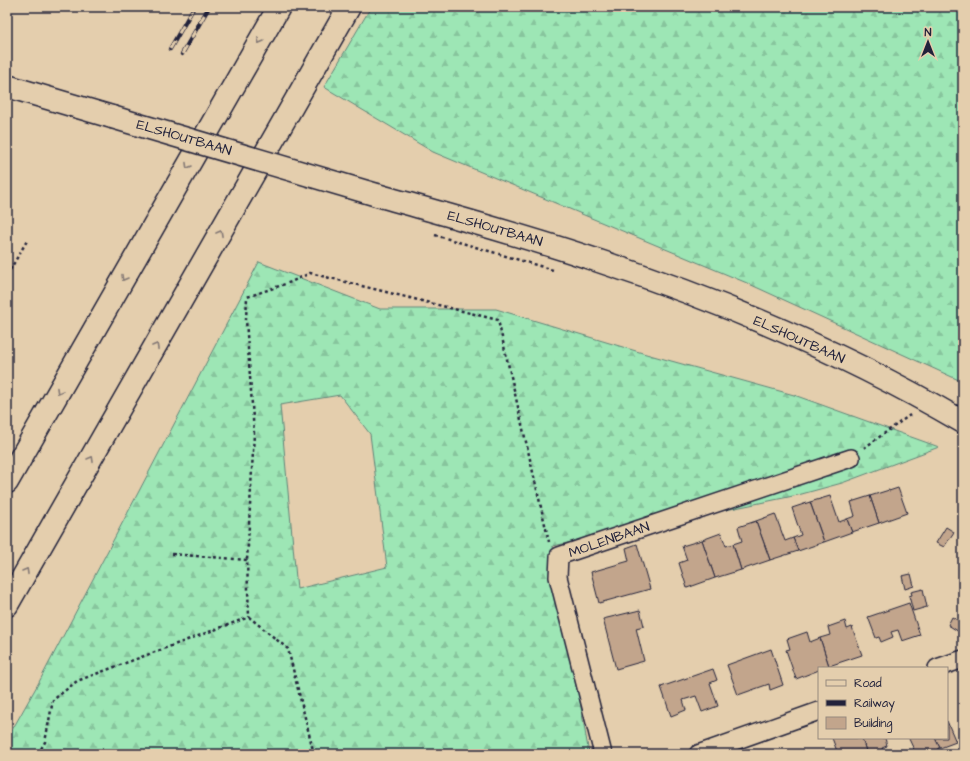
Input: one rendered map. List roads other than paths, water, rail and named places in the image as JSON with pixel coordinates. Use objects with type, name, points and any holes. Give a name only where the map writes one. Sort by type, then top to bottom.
[{"type":"main road","points":[[7,482],[279,7]]},
{"type":"main road","points":[[7,605],[155,348],[264,153],[349,7]]},
{"type":"main road","name":"ELSHOUTBAAN","points":[[7,86],[598,260],[702,298],[833,354],[886,380],[963,422]]},
{"type":"street","name":"MOLENBAAN","points":[[603,754],[558,577],[559,556],[851,458]]},
{"type":"street","points":[[941,667],[963,659]]},
{"type":"street","points":[[698,754],[818,711]]},
{"type":"railway","points":[[170,49],[194,7]]},
{"type":"railway","points":[[182,54],[209,7]]}]
